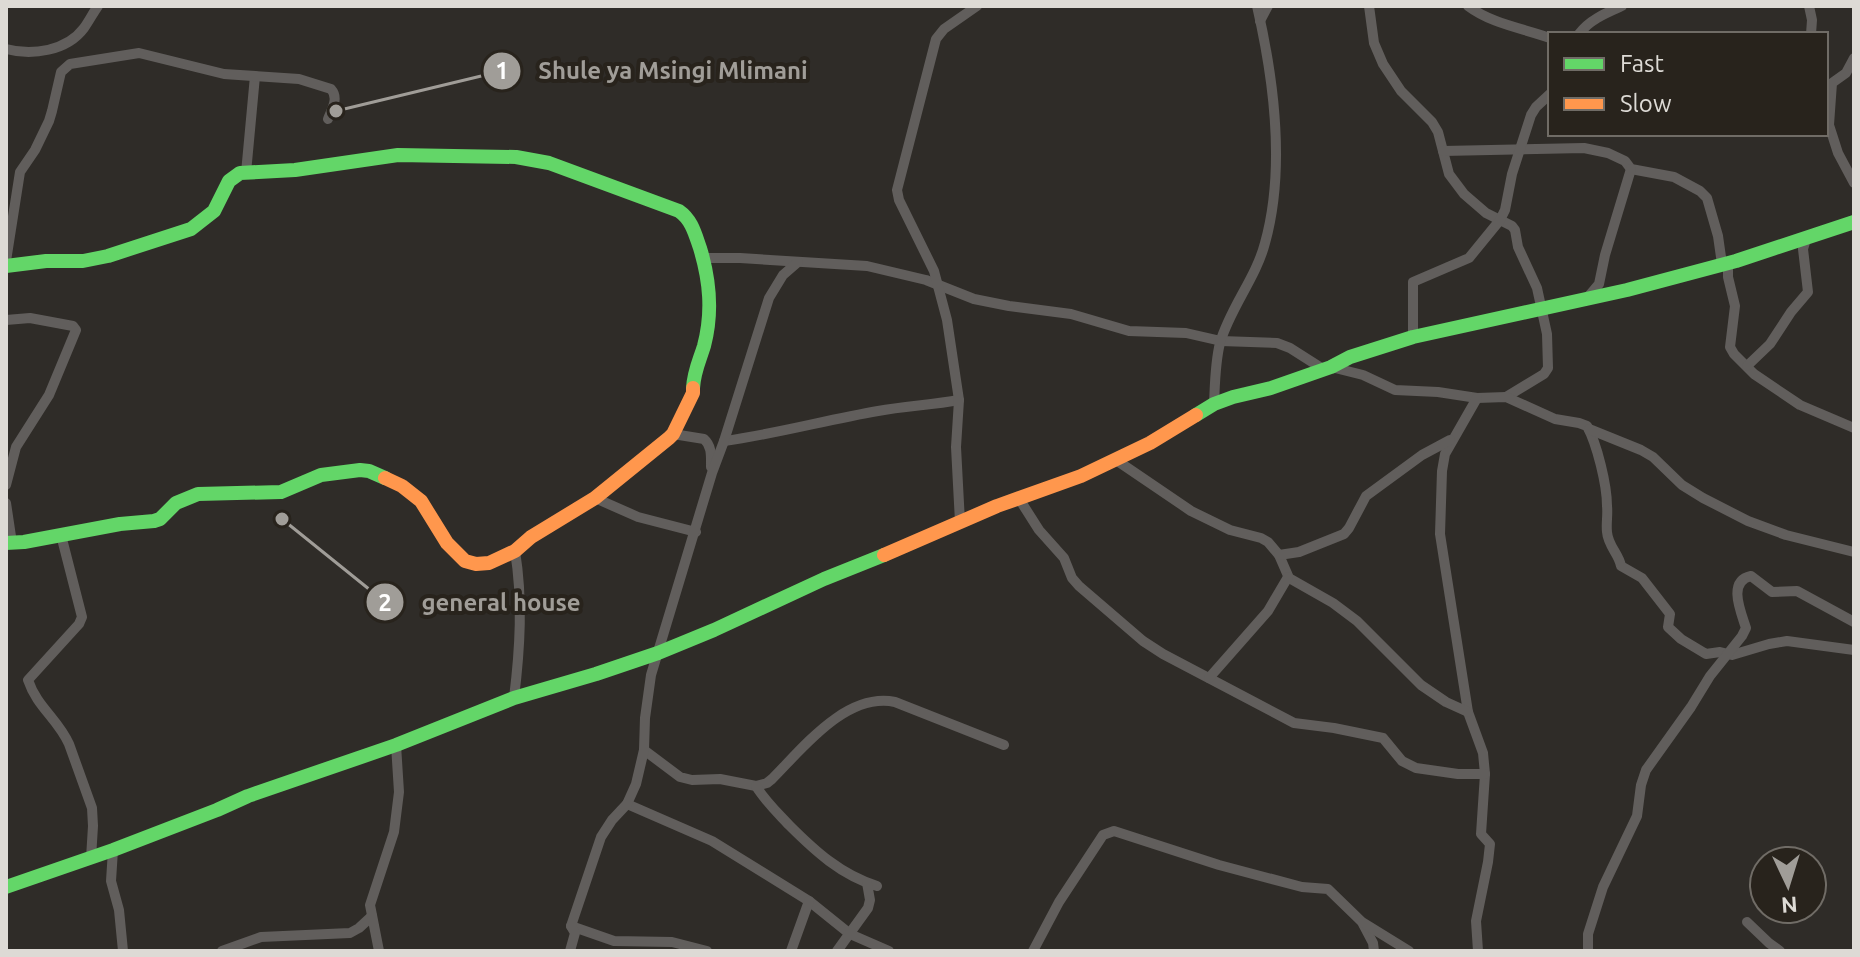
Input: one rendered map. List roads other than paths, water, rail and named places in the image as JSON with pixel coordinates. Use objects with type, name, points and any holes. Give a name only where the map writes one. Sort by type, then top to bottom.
[{"type":"street","points":[[6,49],[22,52],[62,45],[77,36],[98,6]]},
{"type":"street","points":[[960,522],[956,447],[959,400],[947,320],[934,271],[899,200],[898,181],[936,39],[944,29],[977,6]]},
{"type":"street","points":[[1214,404],[1221,341],[1260,258],[1273,204],[1275,146],[1272,86],[1257,6]]},
{"type":"street","points":[[1260,21],[1268,6]]},
{"type":"street","points":[[1369,6],[1374,43],[1383,64],[1401,91],[1432,122],[1438,132],[1449,174],[1464,194],[1475,205],[1509,223],[1515,230],[1518,247],[1537,288],[1547,334],[1548,368],[1544,374],[1506,397]]},
{"type":"street","points":[[1468,6],[1496,22],[1548,37]]},
{"type":"street","points":[[1581,32],[1589,23],[1622,6]]},
{"type":"street","points":[[1809,6],[1811,32]]},
{"type":"street","points":[[6,503],[9,543],[154,521],[176,503],[198,494],[281,492],[321,475],[369,471],[414,494],[447,543],[465,561],[489,563],[515,551],[531,537],[595,498],[673,434],[693,393],[694,372],[704,345],[711,299],[693,227],[679,211],[549,163],[516,157],[398,155],[295,170],[240,173],[229,181],[214,211],[191,229],[83,261],[6,264],[20,172],[49,121],[65,66],[139,53],[224,74],[299,79],[331,89],[335,97],[328,119]]},
{"type":"street","points":[[1828,116],[1832,83],[1846,73],[1854,58]]},
{"type":"street","points":[[246,173],[255,76]]},
{"type":"street","points":[[1413,337],[1413,282],[1469,258],[1500,220],[1531,115],[1548,96]]},
{"type":"street","points":[[1828,127],[1854,183]]},
{"type":"street","points":[[1443,151],[1599,150],[1625,161],[1631,169],[1674,177],[1700,191],[1707,198],[1735,306],[1730,347],[1734,354],[1754,374],[1800,405],[1854,428]]},
{"type":"street","points":[[1588,297],[1599,284],[1631,169]]},
{"type":"street","points":[[6,887],[113,850],[248,796],[396,745],[514,698],[658,653],[1018,497],[1081,476],[1150,443],[1214,404],[1233,397],[1271,388],[1350,357],[1413,337],[1627,290],[1725,264],[1854,222]]},
{"type":"street","points":[[1747,366],[1770,344],[1791,312],[1806,297],[1808,286],[1803,249],[1806,239]]},
{"type":"street","points":[[703,258],[861,265],[911,276],[974,299],[1071,314],[1129,331],[1186,333],[1221,341],[1277,343],[1327,368],[1363,375],[1395,390],[1477,398],[1506,397],[1555,419],[1579,423],[1641,450],[1653,457],[1682,485],[1748,521],[1786,535],[1854,552]]},
{"type":"street","points":[[570,951],[575,933],[571,926],[601,837],[627,804],[636,784],[644,750],[646,702],[651,675],[769,298],[783,275],[798,262]]},
{"type":"street","points":[[6,320],[36,319],[73,326],[76,330],[49,395],[16,447],[6,485]]},
{"type":"street","points":[[1477,398],[1445,454],[1440,534],[1468,712],[1483,753],[1485,774],[1481,834],[1490,844],[1476,921],[1478,951]]},
{"type":"street","points":[[724,441],[880,411],[959,400]]},
{"type":"street","points":[[1589,429],[1605,484],[1610,546],[1621,566],[1642,578],[1670,614],[1668,627],[1681,639],[1706,654],[1720,652],[1732,655],[1787,641],[1854,650]]},
{"type":"street","points":[[673,434],[704,439],[710,448],[712,473]]},
{"type":"street","points":[[1279,555],[1305,550],[1344,534],[1366,496],[1422,455],[1452,440]]},
{"type":"street","points":[[1116,460],[1191,511],[1230,530],[1261,538],[1279,555],[1288,577],[1357,621],[1421,685],[1468,712]]},
{"type":"street","points":[[1018,497],[1039,530],[1064,558],[1072,578],[1143,641],[1294,723],[1383,738],[1411,767],[1454,774],[1485,774]]},
{"type":"street","points":[[595,498],[628,513],[696,532]]},
{"type":"street","points":[[61,535],[82,617],[28,680],[37,701],[65,735],[92,808],[91,858]]},
{"type":"street","points":[[514,698],[520,650],[520,590],[515,551]]},
{"type":"street","points":[[1588,951],[1588,934],[1603,887],[1637,816],[1646,770],[1746,628],[1737,596],[1741,581],[1748,576],[1754,577],[1772,592],[1797,591],[1854,622]]},
{"type":"street","points":[[1209,678],[1268,611],[1288,577]]},
{"type":"street","points":[[644,750],[680,777],[720,779],[756,786],[772,779],[814,737],[842,715],[861,704],[879,700],[895,702],[1004,745]]},
{"type":"street","points":[[379,951],[370,905],[394,832],[399,792],[396,745]]},
{"type":"street","points":[[756,786],[764,800],[816,852],[872,884],[869,904],[837,951]]},
{"type":"street","points":[[627,804],[712,841],[809,901],[850,934],[889,951]]},
{"type":"street","points":[[1033,951],[1059,902],[1107,832],[1122,833],[1217,865],[1302,887],[1328,889],[1362,922],[1409,951]]},
{"type":"street","points":[[113,850],[111,881],[119,910],[123,951]]},
{"type":"street","points":[[791,951],[809,901]]},
{"type":"street","points":[[222,951],[261,937],[350,933],[372,916]]},
{"type":"street","points":[[1362,922],[1374,951]]},
{"type":"street","points":[[1747,922],[1780,951]]},
{"type":"street","points":[[571,926],[614,941],[672,942],[707,951]]},
{"type":"place","name":"Shule ya Msingi Mlimani","points":[[336,111]]},
{"type":"place","name":"general house","points":[[282,519]]}]
